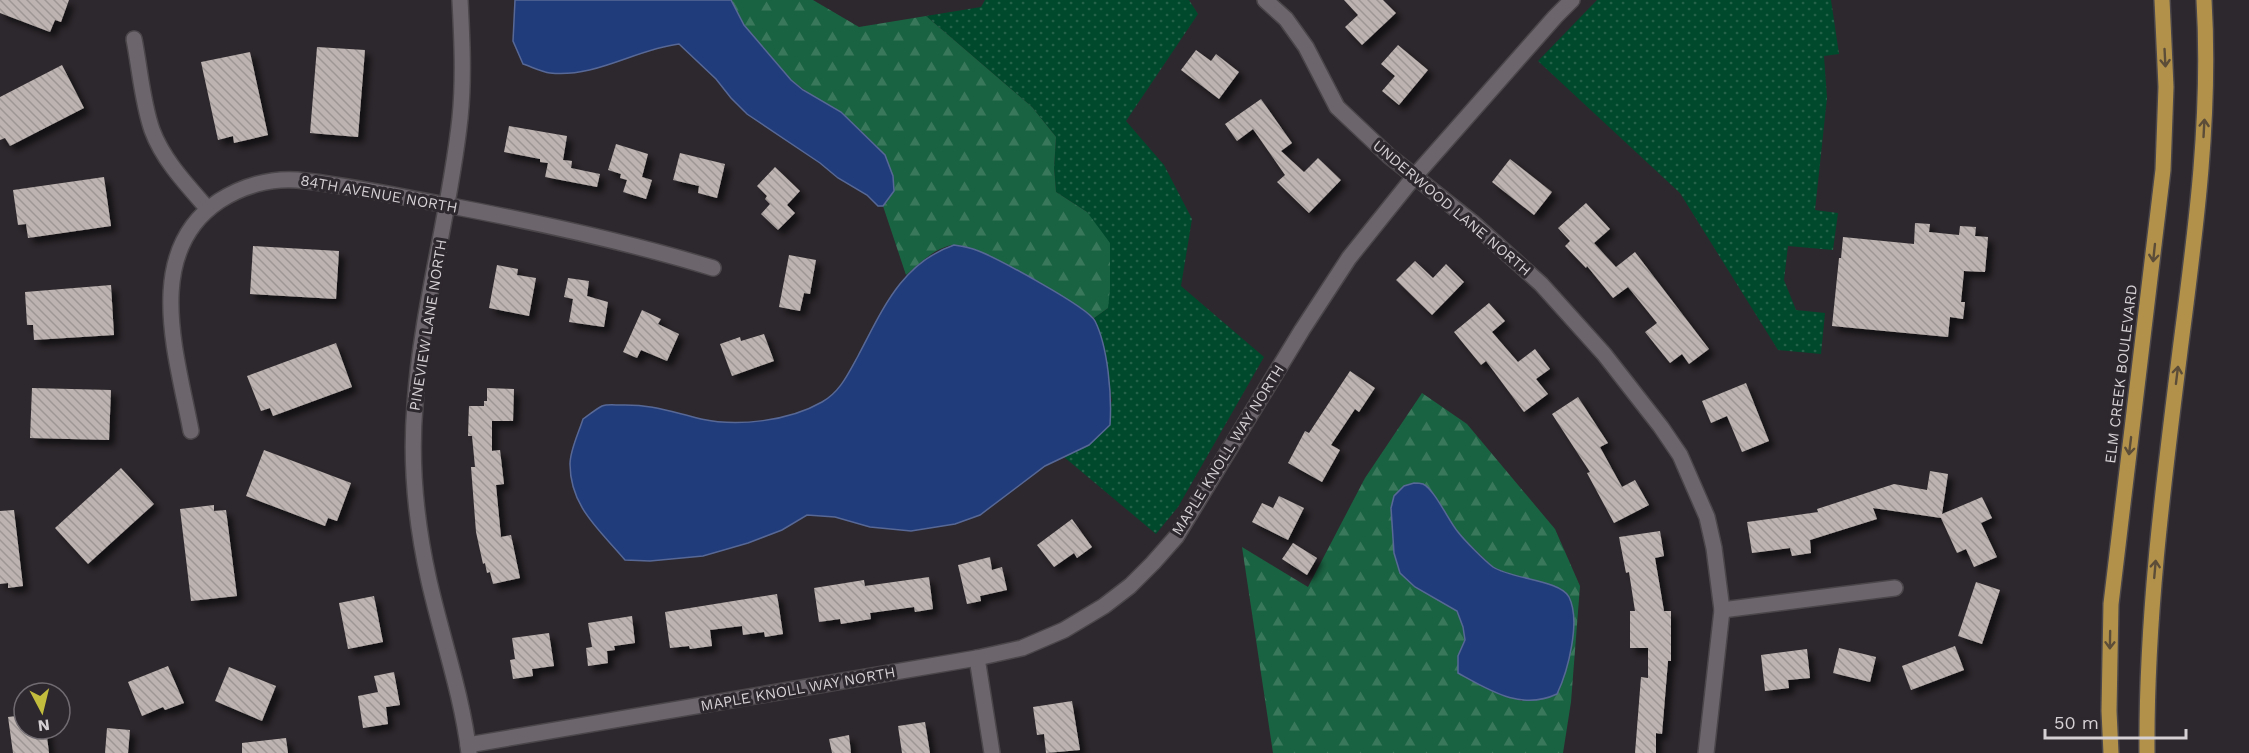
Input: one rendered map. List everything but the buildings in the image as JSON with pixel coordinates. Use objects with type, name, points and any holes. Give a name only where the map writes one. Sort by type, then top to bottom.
[{"type":"main road","name":"ELM CREEK BOULEVARD","points":[[2111,753],[2109,711],[2111,604],[2163,170],[2166,87],[2162,0]]},
{"type":"main road","points":[[2147,753],[2147,668],[2154,574],[2163,484],[2201,187],[2206,95],[2204,0]]},
{"type":"street","name":"PINEVIEW LANE NORTH","points":[[459,0],[463,52],[460,116],[414,404],[413,463],[420,534],[469,749]]},
{"type":"street","name":"UNDERWOOD LANE NORTH","points":[[1265,0],[1286,19],[1306,47],[1337,107],[1361,132],[1472,222],[1540,284],[1604,354],[1680,455],[1707,517],[1714,548],[1722,610],[1706,753]]},
{"type":"street","name":"MAPLE KNOLL WAY NORTH","points":[[469,749],[1022,648],[1064,630],[1104,606],[1130,586],[1176,537],[1302,330],[1349,258],[1414,177],[1572,0]]},
{"type":"street","points":[[135,39],[152,131],[178,175],[208,209]]},
{"type":"street","name":"84TH AVENUE NORTH","points":[[191,431],[171,320],[170,291],[174,264],[185,237],[208,209],[226,196],[252,185],[281,179],[310,182],[447,206],[615,240],[713,268]]},
{"type":"street","points":[[1722,610],[1895,588]]},
{"type":"street","points":[[977,658],[992,753]]},
{"type":"green space","points":[[731,0],[813,0],[859,27],[926,16],[1032,107],[1056,137],[1054,168],[1056,192],[1087,212],[1110,243],[1108,308],[1094,318],[997,260],[980,252],[954,245],[928,256],[906,275],[883,206],[894,191],[885,155],[864,134],[791,80],[744,25]]},
{"type":"green space","points":[[985,0],[1189,0],[1198,14],[1126,121],[1164,165],[1192,219],[1181,286],[1264,357],[1178,507],[1156,534],[1064,457],[1089,445],[1112,401],[1103,343],[1094,318],[1108,308],[1087,212],[1056,192],[1054,168],[1056,137],[1032,107],[926,16],[981,7]]},
{"type":"green space","points":[[1597,0],[1831,0],[1839,54],[1824,56],[1827,98],[1815,210],[1838,213],[1833,250],[1788,246],[1784,280],[1796,310],[1825,313],[1821,354],[1778,350],[1680,193],[1538,61]]},
{"type":"green space","points":[[1422,393],[1467,424],[1555,529],[1580,586],[1571,702],[1563,753],[1273,753],[1242,547],[1308,587],[1365,478]],"holes":[[[1434,495],[1459,534],[1493,567],[1516,577],[1556,587],[1574,620],[1572,633],[1522,701],[1458,673],[1458,656],[1465,640],[1457,610],[1415,587],[1394,553],[1393,531]]]},
{"type":"water","points":[[515,0],[731,0],[744,25],[791,80],[803,90],[841,112],[885,155],[893,176],[894,191],[883,206],[878,206],[867,195],[838,178],[820,163],[747,114],[716,79],[679,44],[647,51],[584,71],[550,73],[523,64],[513,41]]},
{"type":"water","points":[[954,245],[968,247],[1002,262],[1059,294],[1089,314],[1095,321],[1103,344],[1108,372],[1110,425],[1089,445],[1045,466],[980,515],[955,524],[911,531],[870,527],[835,517],[807,515],[782,530],[703,556],[650,561],[625,560],[588,517],[575,493],[570,464],[573,447],[583,419],[604,405],[652,407],[701,419],[731,422],[763,421],[809,409],[828,398],[843,382],[885,306],[907,276],[936,253]]},
{"type":"water","points":[[1414,483],[1428,487],[1461,536],[1493,567],[1546,583],[1564,591],[1569,597],[1574,619],[1572,646],[1557,694],[1544,699],[1518,699],[1493,692],[1458,673],[1458,656],[1465,640],[1457,611],[1415,587],[1400,573],[1394,553],[1391,508],[1394,496],[1404,486]]}]
